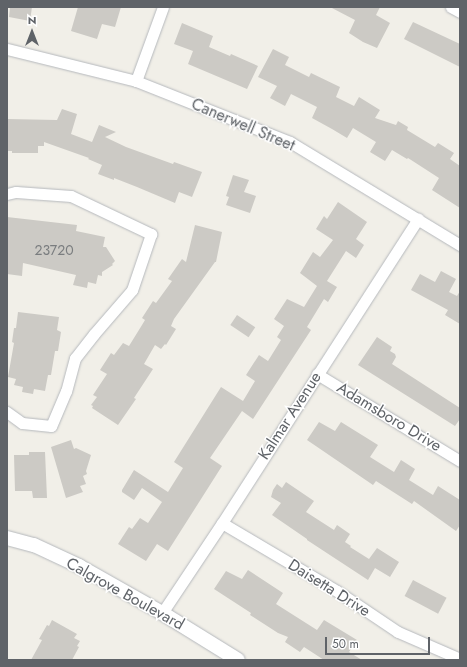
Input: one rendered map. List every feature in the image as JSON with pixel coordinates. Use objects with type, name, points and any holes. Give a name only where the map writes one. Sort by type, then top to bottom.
[{"type":"street","points":[[136,81],[163,7]]},
{"type":"street","points":[[451,7],[460,12]]},
{"type":"street","name":"Canerwell Street","points":[[7,49],[136,81],[290,142],[460,245]]},
{"type":"street","points":[[7,194],[16,192],[70,196],[152,234],[132,290],[75,358],[66,391],[51,426],[22,423],[7,412]]},
{"type":"street","name":"Kalmar Avenue","points":[[162,613],[418,220]]},
{"type":"street","name":"Adamsboro Drive","points":[[317,374],[460,461]]},
{"type":"street","name":"Daisetta Drive","points":[[222,523],[337,591],[398,632],[460,659]]},
{"type":"street","name":"Calgrove Boulevard","points":[[7,538],[34,545],[79,566],[162,613],[238,660]]},
{"type":"building","points":[[10,7],[32,7],[30,21],[9,17]]},
{"type":"building","points":[[78,7],[121,7],[115,27],[102,24],[97,39],[71,31]]},
{"type":"building","points":[[330,7],[380,7],[376,15],[390,23],[377,48],[363,42],[349,33],[355,20]]},
{"type":"building","points":[[413,22],[460,44],[460,67],[404,39]]},
{"type":"building","points":[[182,23],[213,36],[209,47],[230,56],[231,54],[258,66],[247,89],[188,64],[193,51],[174,44]]},
{"type":"building","points":[[273,49],[289,57],[285,65],[309,77],[311,73],[340,87],[336,97],[354,106],[359,97],[380,110],[375,118],[396,125],[398,121],[408,127],[407,130],[435,147],[438,143],[454,153],[450,159],[460,166],[460,208],[432,190],[439,178],[408,158],[407,159],[392,150],[385,161],[370,152],[376,142],[353,128],[347,138],[312,118],[317,107],[291,94],[285,106],[270,98],[277,86],[258,77]]},
{"type":"building","points":[[62,109],[77,114],[71,134],[92,142],[99,125],[116,132],[105,137],[126,147],[173,164],[174,162],[202,172],[192,197],[179,192],[175,203],[114,178],[114,180],[98,174],[102,165],[88,159],[89,158],[44,142],[44,146],[38,146],[38,153],[12,153],[12,151],[7,151],[7,119],[57,120]]},
{"type":"building","points":[[233,175],[249,180],[244,192],[256,196],[250,213],[226,205],[229,197],[226,196]]},
{"type":"building","points":[[338,202],[367,222],[356,239],[364,245],[356,258],[346,251],[327,281],[337,287],[328,302],[324,299],[307,327],[311,330],[253,419],[242,411],[210,458],[222,466],[168,551],[157,544],[146,561],[118,544],[129,527],[132,529],[140,518],[148,523],[162,502],[142,488],[134,500],[122,492],[122,490],[134,470],[168,492],[183,468],[174,462],[221,387],[243,401],[255,381],[246,375],[259,355],[268,361],[281,340],[277,337],[284,326],[274,319],[287,299],[304,307],[317,286],[300,273],[313,252],[320,257],[333,240],[316,229],[324,216],[327,219]]},
{"type":"building","points":[[7,217],[77,225],[76,231],[105,237],[103,247],[106,247],[115,261],[112,264],[113,265],[102,272],[102,276],[98,275],[96,284],[88,282],[87,288],[73,285],[76,275],[23,263],[22,276],[7,274]]},
{"type":"building","points":[[195,225],[222,232],[216,262],[174,319],[171,326],[176,329],[166,345],[165,344],[161,349],[155,345],[144,364],[153,369],[134,398],[136,399],[118,425],[92,408],[93,406],[91,405],[97,397],[93,395],[107,374],[100,370],[111,353],[114,355],[123,343],[129,346],[145,320],[142,318],[153,301],[156,303],[172,281],[168,279],[182,259],[186,262]]},
{"type":"building","points":[[441,271],[456,279],[449,292],[457,296],[460,291],[460,324],[445,315],[448,310],[411,290],[420,274],[435,282]]},
{"type":"building","points":[[18,312],[59,317],[57,330],[61,332],[58,351],[55,351],[51,375],[48,375],[45,391],[34,389],[33,394],[22,392],[23,387],[14,385],[16,379],[8,377],[14,343],[12,342],[14,328],[16,328]]},
{"type":"building","points":[[237,315],[255,327],[249,337],[230,325]]},
{"type":"building","points":[[377,337],[392,347],[390,351],[395,354],[396,357],[392,364],[460,408],[460,419],[455,426],[358,365]]},
{"type":"building","points":[[319,422],[335,431],[341,422],[378,445],[370,457],[394,472],[401,460],[415,469],[409,480],[433,495],[438,486],[460,500],[460,525],[456,531],[414,501],[412,504],[376,481],[373,485],[307,440]]},
{"type":"building","points":[[71,440],[74,449],[76,448],[91,455],[86,471],[87,474],[83,476],[86,484],[80,486],[83,492],[66,498],[51,447]]},
{"type":"building","points":[[29,452],[45,452],[47,498],[33,498],[32,491],[15,491],[14,455],[29,455]]},
{"type":"building","points":[[286,482],[314,501],[306,512],[334,530],[337,525],[350,534],[345,542],[351,546],[350,547],[369,559],[377,548],[399,562],[390,577],[375,568],[368,580],[272,515],[281,503],[271,497],[273,490],[277,484],[282,488]]},
{"type":"building","points":[[248,570],[283,593],[276,604],[317,630],[324,620],[357,640],[349,652],[362,660],[324,660],[304,647],[300,652],[285,642],[288,637],[278,633],[250,615],[251,613],[214,589],[226,571],[242,579]]},
{"type":"building","points":[[413,580],[447,598],[438,614],[405,596]]},
{"type":"building","points":[[52,620],[77,634],[74,638],[80,641],[77,646],[79,647],[72,660],[31,660],[42,640],[39,639],[47,625],[49,626]]}]
